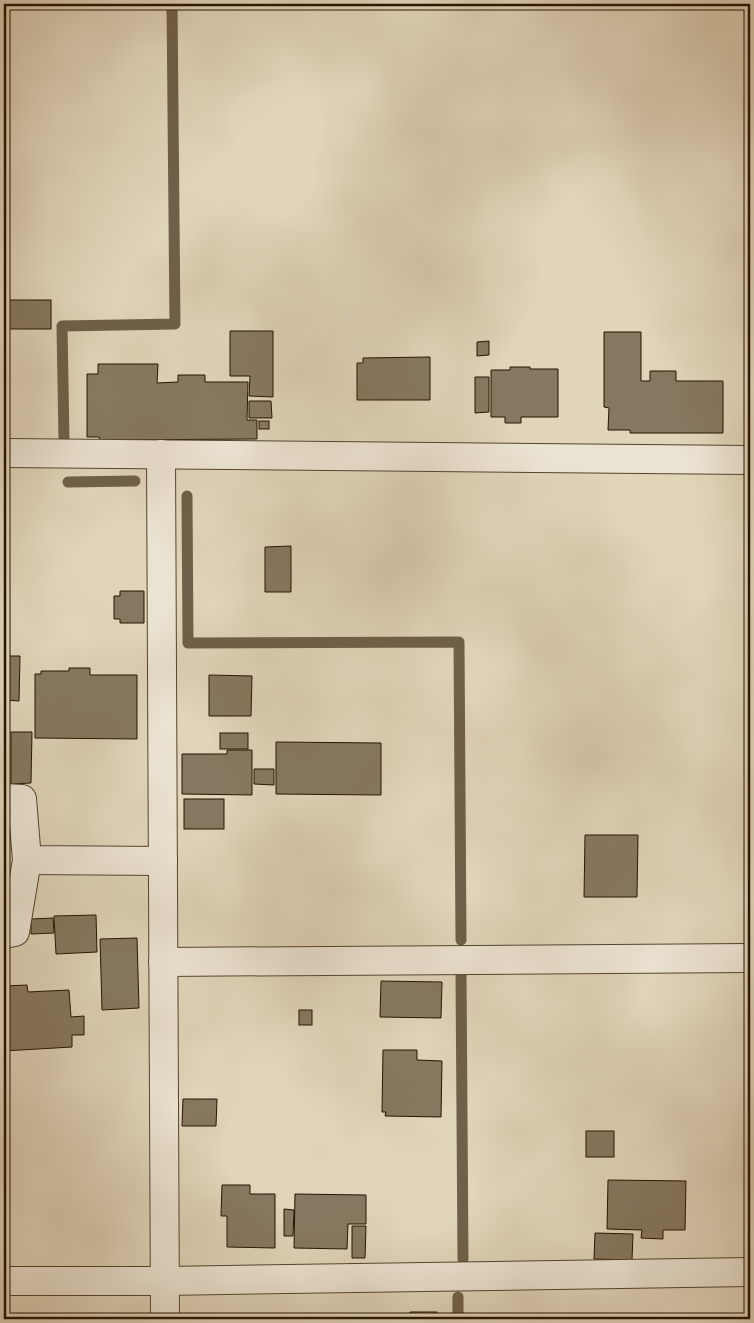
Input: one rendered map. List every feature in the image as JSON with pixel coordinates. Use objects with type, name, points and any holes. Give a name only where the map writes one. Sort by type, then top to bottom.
[{"type":"street","points":[[4,453],[750,460]]},
{"type":"street","points":[[161,454],[165,1319]]},
{"type":"street","points":[[4,798],[22,799],[27,860],[15,932],[4,934]]},
{"type":"street","points":[[27,860],[163,861]]},
{"type":"street","points":[[163,962],[750,958]]},
{"type":"street","points":[[4,1282],[750,1272]]},
{"type":"building","points":[[4,300],[51,300],[51,329],[4,329]]},
{"type":"building","points":[[230,331],[273,331],[273,397],[249,396],[250,376],[230,376]]},
{"type":"building","points":[[604,332],[641,332],[641,381],[650,381],[650,371],[676,371],[676,381],[723,381],[723,433],[630,433],[630,430],[608,430],[609,408],[604,407]]},
{"type":"building","points":[[489,341],[489,355],[477,356],[477,342]]},
{"type":"building","points":[[430,357],[430,400],[357,400],[357,363],[363,363],[363,358]]},
{"type":"building","points":[[98,364],[158,364],[157,383],[178,382],[178,375],[205,375],[205,382],[248,382],[247,420],[257,420],[257,439],[100,440],[99,437],[87,437],[87,374],[98,374]]},
{"type":"building","points":[[510,367],[558,369],[558,417],[521,417],[521,423],[505,423],[505,417],[491,417],[491,370],[510,370]]},
{"type":"building","points":[[475,377],[489,377],[489,412],[475,413]]},
{"type":"building","points":[[249,401],[271,401],[272,418],[249,418]]},
{"type":"building","points":[[259,421],[269,421],[269,429],[259,429]]},
{"type":"building","points":[[291,546],[291,592],[265,592],[265,547]]},
{"type":"building","points":[[120,591],[144,591],[144,623],[120,623],[120,619],[114,619],[114,596],[120,596]]},
{"type":"building","points":[[4,656],[20,656],[19,701],[4,700]]},
{"type":"building","points":[[69,668],[90,668],[90,675],[137,675],[137,739],[35,738],[35,674],[41,674],[41,671],[69,671]]},
{"type":"building","points":[[209,675],[252,676],[251,716],[209,716]]},
{"type":"building","points":[[11,732],[32,732],[31,783],[11,784]]},
{"type":"building","points":[[220,733],[248,733],[248,749],[220,749]]},
{"type":"building","points":[[276,742],[381,743],[381,795],[276,794]]},
{"type":"building","points":[[227,750],[252,750],[252,795],[182,794],[182,754],[227,754]]},
{"type":"building","points":[[254,769],[274,769],[274,785],[254,784]]},
{"type":"building","points":[[184,799],[224,799],[224,829],[184,829]]},
{"type":"building","points":[[4,814],[8,814],[4,855]]},
{"type":"building","points":[[585,835],[638,835],[637,897],[584,897]]},
{"type":"building","points":[[96,915],[97,952],[56,954],[54,916]]},
{"type":"building","points":[[53,918],[54,933],[31,934],[31,919]]},
{"type":"building","points":[[137,938],[139,1008],[102,1010],[100,939]]},
{"type":"building","points":[[381,981],[442,982],[441,1018],[380,1017]]},
{"type":"building","points":[[27,985],[28,992],[69,990],[71,1017],[84,1016],[84,1035],[72,1035],[72,1047],[4,1051],[4,986]]},
{"type":"building","points":[[299,1010],[312,1010],[312,1025],[299,1025]]},
{"type":"building","points":[[383,1050],[417,1050],[417,1060],[442,1061],[441,1117],[385,1116],[386,1112],[382,1112]]},
{"type":"building","points":[[183,1099],[217,1099],[216,1126],[182,1126]]},
{"type":"building","points":[[4,1129],[7,1160],[4,1160]]},
{"type":"building","points":[[586,1131],[614,1131],[614,1157],[586,1157]]},
{"type":"building","points":[[608,1180],[686,1181],[685,1230],[663,1230],[663,1239],[641,1238],[642,1230],[607,1229]]},
{"type":"building","points":[[222,1185],[250,1185],[250,1194],[275,1194],[275,1248],[227,1247],[227,1216],[221,1216]]},
{"type":"building","points":[[295,1194],[366,1195],[366,1224],[348,1224],[347,1249],[294,1248]]},
{"type":"building","points":[[284,1209],[294,1210],[293,1236],[284,1236]]},
{"type":"building","points":[[352,1226],[366,1226],[365,1258],[352,1258]]},
{"type":"building","points":[[595,1233],[633,1234],[632,1260],[594,1259]]},
{"type":"building","points":[[410,1312],[437,1312],[436,1319],[409,1319]]},
{"type":"waterway","points":[[64,440],[62,326],[175,324],[172,4]]},
{"type":"waterway","points":[[68,482],[135,481]]},
{"type":"waterway","points":[[187,496],[188,643],[459,642],[461,940]]},
{"type":"waterway","points":[[461,971],[463,1259]]},
{"type":"waterway","points":[[458,1297],[458,1319]]}]
